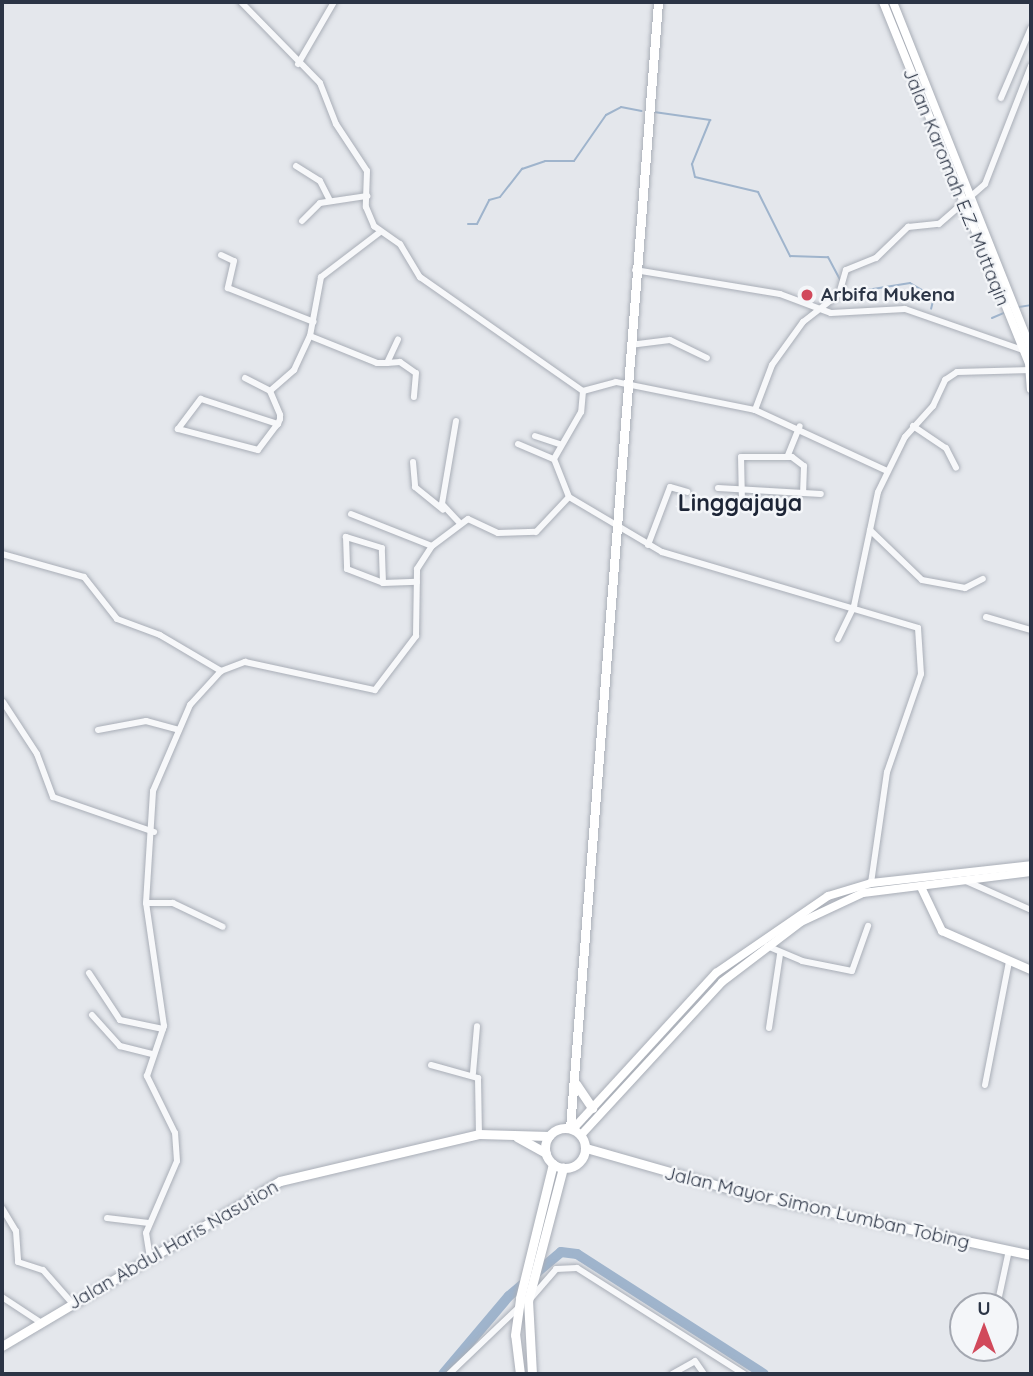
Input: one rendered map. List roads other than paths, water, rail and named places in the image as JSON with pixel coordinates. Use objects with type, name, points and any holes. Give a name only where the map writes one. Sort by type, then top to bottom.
[{"type":"main road","points":[[571,1128],[613,528],[658,2]]},
{"type":"main road","points":[[575,1083],[592,1108]]},
{"type":"main road","points":[[546,1153],[552,1133],[572,1106]]},
{"type":"main road","points":[[516,1136],[546,1153],[553,1164],[564,1168],[580,1162],[586,1148],[581,1135],[571,1128],[552,1133]]},
{"type":"main road","name":"Jalan Abdul Haris Nasution","points":[[2,1346],[280,1181],[479,1134],[516,1136],[552,1133]]},
{"type":"main road","name":"Jalan Mayor Simon Lumban Tobing","points":[[586,1148],[604,1158],[1031,1255]]},
{"type":"main road","name":"Jalan Mayor Simon Lumban Tobing","points":[[580,1162],[604,1158]]},
{"type":"main road","points":[[520,1374],[522,1302],[553,1164]]},
{"type":"main road","points":[[528,1279],[536,1260],[536,1247],[564,1168]]},
{"type":"main road","points":[[522,1302],[532,1374]]},
{"type":"street","points":[[241,2],[298,64],[320,83],[336,124],[363,162],[368,216],[380,232],[400,244],[420,277],[583,391],[625,384],[755,410],[802,427],[887,471]]},
{"type":"street","points":[[298,64],[334,2]]},
{"type":"street","name":"Jalan Karomah E.Z. Muttaqin","points":[[883,2],[892,13],[1010,314],[1029,350],[1031,389]]},
{"type":"street","name":"Jalan Karomah E.Z. Muttaqin","points":[[892,13],[893,2]]},
{"type":"street","points":[[1001,98],[1031,28]]},
{"type":"street","points":[[1021,51],[1031,55]]},
{"type":"street","points":[[755,410],[772,365],[821,308],[841,292],[852,265],[876,258],[908,228],[939,224],[966,202],[991,172],[1031,66]]},
{"type":"street","points":[[296,166],[320,181],[329,199]]},
{"type":"street","points":[[302,221],[329,199],[367,196]]},
{"type":"street","points":[[270,391],[294,370],[310,336],[321,277],[380,232]]},
{"type":"street","points":[[221,255],[234,261],[228,288],[314,322]]},
{"type":"street","points":[[635,270],[780,294],[821,308],[858,316],[905,309],[1029,350]]},
{"type":"street","points":[[310,336],[387,363],[400,362],[416,373],[414,397]]},
{"type":"street","points":[[387,363],[398,339]]},
{"type":"street","points":[[628,345],[670,340],[707,358]]},
{"type":"street","points":[[838,639],[854,606],[870,530],[887,471],[914,426],[950,375],[1030,370]]},
{"type":"street","points":[[245,378],[270,391],[278,424]]},
{"type":"street","points":[[583,391],[581,412],[560,444],[554,459],[569,497],[613,528],[648,545],[726,574],[911,623],[922,642],[921,674],[887,772],[871,883]]},
{"type":"street","points":[[201,399],[278,424],[251,452],[177,426],[201,399]]},
{"type":"street","points":[[443,510],[456,421]]},
{"type":"street","points":[[914,426],[946,448],[956,468]]},
{"type":"street","points":[[790,456],[802,427]]},
{"type":"street","points":[[535,436],[560,444]]},
{"type":"street","points":[[518,444],[554,459]]},
{"type":"street","points":[[742,503],[741,457],[790,456],[804,466],[803,492]]},
{"type":"street","points":[[413,462],[415,487],[458,522]]},
{"type":"street","points":[[648,545],[670,487],[687,492]]},
{"type":"street","points":[[718,488],[821,494]]},
{"type":"street","points":[[150,1258],[149,1223],[177,1161],[175,1133],[148,1082],[153,1054],[163,1029],[146,903],[154,832],[154,785],[190,705],[221,671],[245,662],[375,690],[418,629],[417,582],[421,560],[432,546],[458,522],[468,519],[507,535],[536,532],[569,497]]},
{"type":"street","points":[[351,514],[432,546]]},
{"type":"street","points":[[870,530],[922,580],[967,588],[982,579]]},
{"type":"street","points":[[383,583],[382,548],[346,537],[347,569],[383,583],[417,582]]},
{"type":"street","points":[[2,554],[84,577],[117,619],[160,635],[221,671]]},
{"type":"street","points":[[986,617],[1031,630]]},
{"type":"street","points":[[2,702],[37,754],[53,797],[154,832]]},
{"type":"street","points":[[98,730],[146,721],[178,730]]},
{"type":"street","points":[[581,1135],[722,982],[799,918],[841,899],[921,887],[1031,865]]},
{"type":"street","points":[[571,1128],[716,974],[841,890],[871,883],[1031,872]]},
{"type":"street","points":[[959,879],[1031,910]]},
{"type":"street","points":[[921,887],[942,931],[1031,970]]},
{"type":"street","points":[[146,903],[173,903],[223,927]]},
{"type":"street","points":[[765,945],[780,954],[852,971],[868,926]]},
{"type":"street","points":[[769,1028],[780,954]]},
{"type":"street","points":[[985,1084],[1009,961]]},
{"type":"street","points":[[89,973],[120,1020],[163,1029]]},
{"type":"street","points":[[716,974],[722,982]]},
{"type":"street","points":[[92,1015],[120,1046],[153,1054]]},
{"type":"street","points":[[477,1026],[473,1073],[481,1087],[479,1134]]},
{"type":"street","points":[[431,1065],[473,1073]]},
{"type":"street","points":[[2,1208],[16,1231],[18,1262],[43,1270],[72,1303]]},
{"type":"street","points":[[107,1218],[149,1223]]},
{"type":"street","points":[[1000,1292],[1009,1250]]},
{"type":"street","points":[[452,1372],[556,1269],[577,1268],[744,1374]]},
{"type":"street","points":[[2,1297],[40,1322]]},
{"type":"street","points":[[673,1374],[695,1360],[704,1374]]},
{"type":"waterway","points":[[468,224],[477,224],[489,200],[500,197],[522,169],[545,161],[574,161],[606,115],[621,107],[642,111]]},
{"type":"waterway","points":[[654,112],[710,120],[692,164],[695,177],[758,192],[790,256],[828,257],[840,280]]},
{"type":"waterway","points":[[842,294],[910,283],[934,297],[931,309]]},
{"type":"waterway","points":[[1019,307],[1031,305]]},
{"type":"waterway","points":[[992,318],[1004,313]]},
{"type":"waterway","points":[[443,1374],[509,1296],[561,1252],[577,1254],[764,1374]]},
{"type":"place","name":"Arbifa Mukena","points":[[807,295]]},
{"type":"district","name":"Linggajaya","points":[[740,503]]}]
